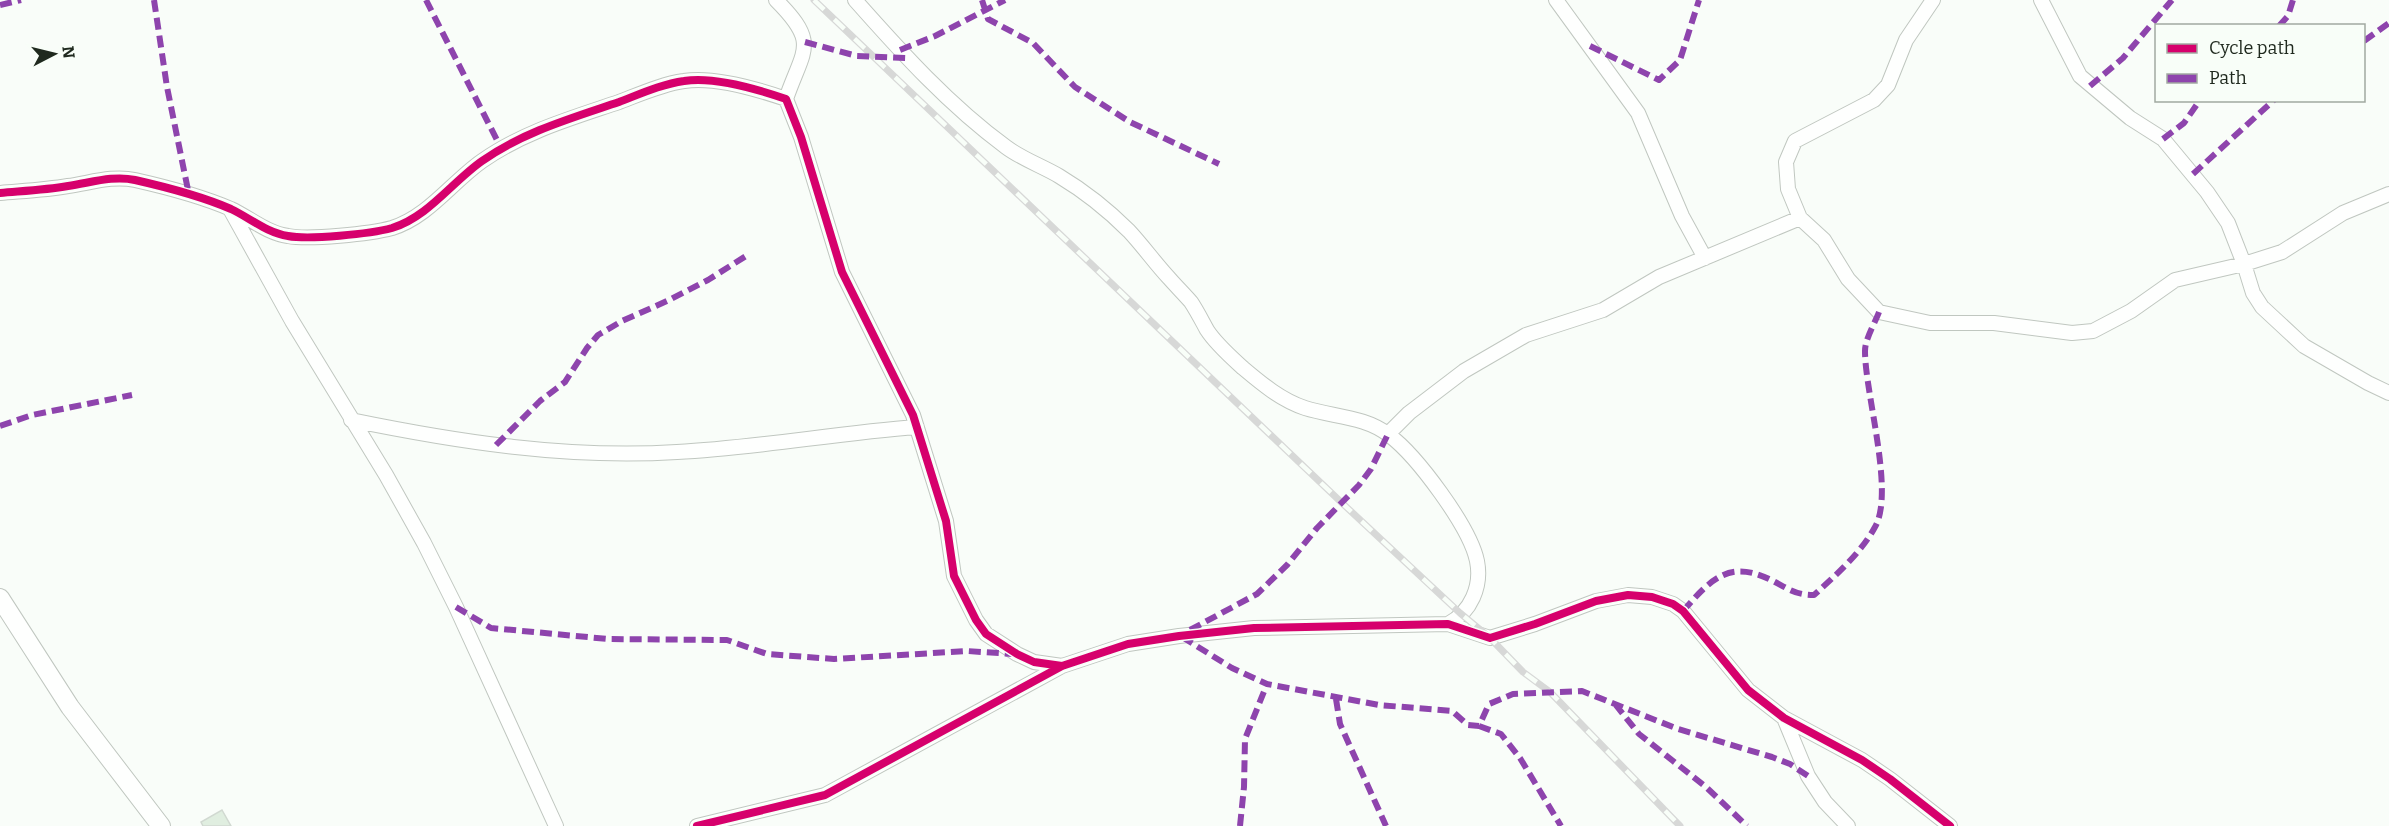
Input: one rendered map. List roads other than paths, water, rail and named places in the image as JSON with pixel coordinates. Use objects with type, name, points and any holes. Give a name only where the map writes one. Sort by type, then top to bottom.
[{"type":"street","points":[[776,0],[797,24],[805,42],[801,63],[786,99],[801,138],[842,272],[890,365],[917,427],[946,521],[954,576],[976,620],[986,634],[1034,662],[1062,666]]},
{"type":"street","points":[[855,0],[936,88],[974,121],[1008,148],[1082,191],[1129,231],[1191,303],[1209,333],[1241,366],[1266,387],[1287,401],[1307,408],[1355,418],[1388,434],[1440,491],[1467,538],[1476,560],[1478,585],[1473,600],[1455,621],[1448,624]]},
{"type":"street","points":[[1556,0],[1638,113],[1682,216],[1705,258]]},
{"type":"street","points":[[1933,0],[1906,40],[1888,85],[1874,100],[1795,141],[1785,162],[1788,189],[1800,218],[1824,240],[1848,279],[1879,312],[1930,323],[1994,322],[2072,333],[2093,331],[2131,311],[2175,280],[2244,264],[2282,252],[2343,213],[2389,194]]},
{"type":"street","points":[[2041,0],[2079,76],[2130,118],[2163,139],[2207,192],[2228,223],[2253,293],[2262,307],[2304,346],[2389,393]]},
{"type":"street","points":[[0,193],[65,187],[111,179],[133,180],[230,209],[272,232],[287,236],[314,238],[392,228],[423,212],[480,162],[501,148],[556,123],[664,86],[685,80],[708,81],[741,86],[786,99]]},
{"type":"street","points":[[230,209],[292,321],[392,484],[456,607],[556,826]]},
{"type":"street","points":[[1388,434],[1409,413],[1464,371],[1518,339],[1558,323],[1603,310],[1659,277],[1800,218]]},
{"type":"street","points":[[351,420],[496,445],[590,454],[675,453],[752,447],[851,432],[917,427]]},
{"type":"street","points":[[697,826],[825,795],[1062,666],[1128,644],[1254,628],[1448,624],[1490,638],[1596,601],[1628,595],[1652,597],[1673,604],[1683,611],[1748,690],[1784,718],[1862,760],[1950,826]]},
{"type":"street","points":[[0,598],[70,707],[161,826]]},
{"type":"street","points":[[1784,718],[1808,776],[1825,802],[1848,826]]},
{"type":"railway","points":[[814,0],[1342,503],[1490,638],[1523,672],[1550,692],[1680,826]]}]
